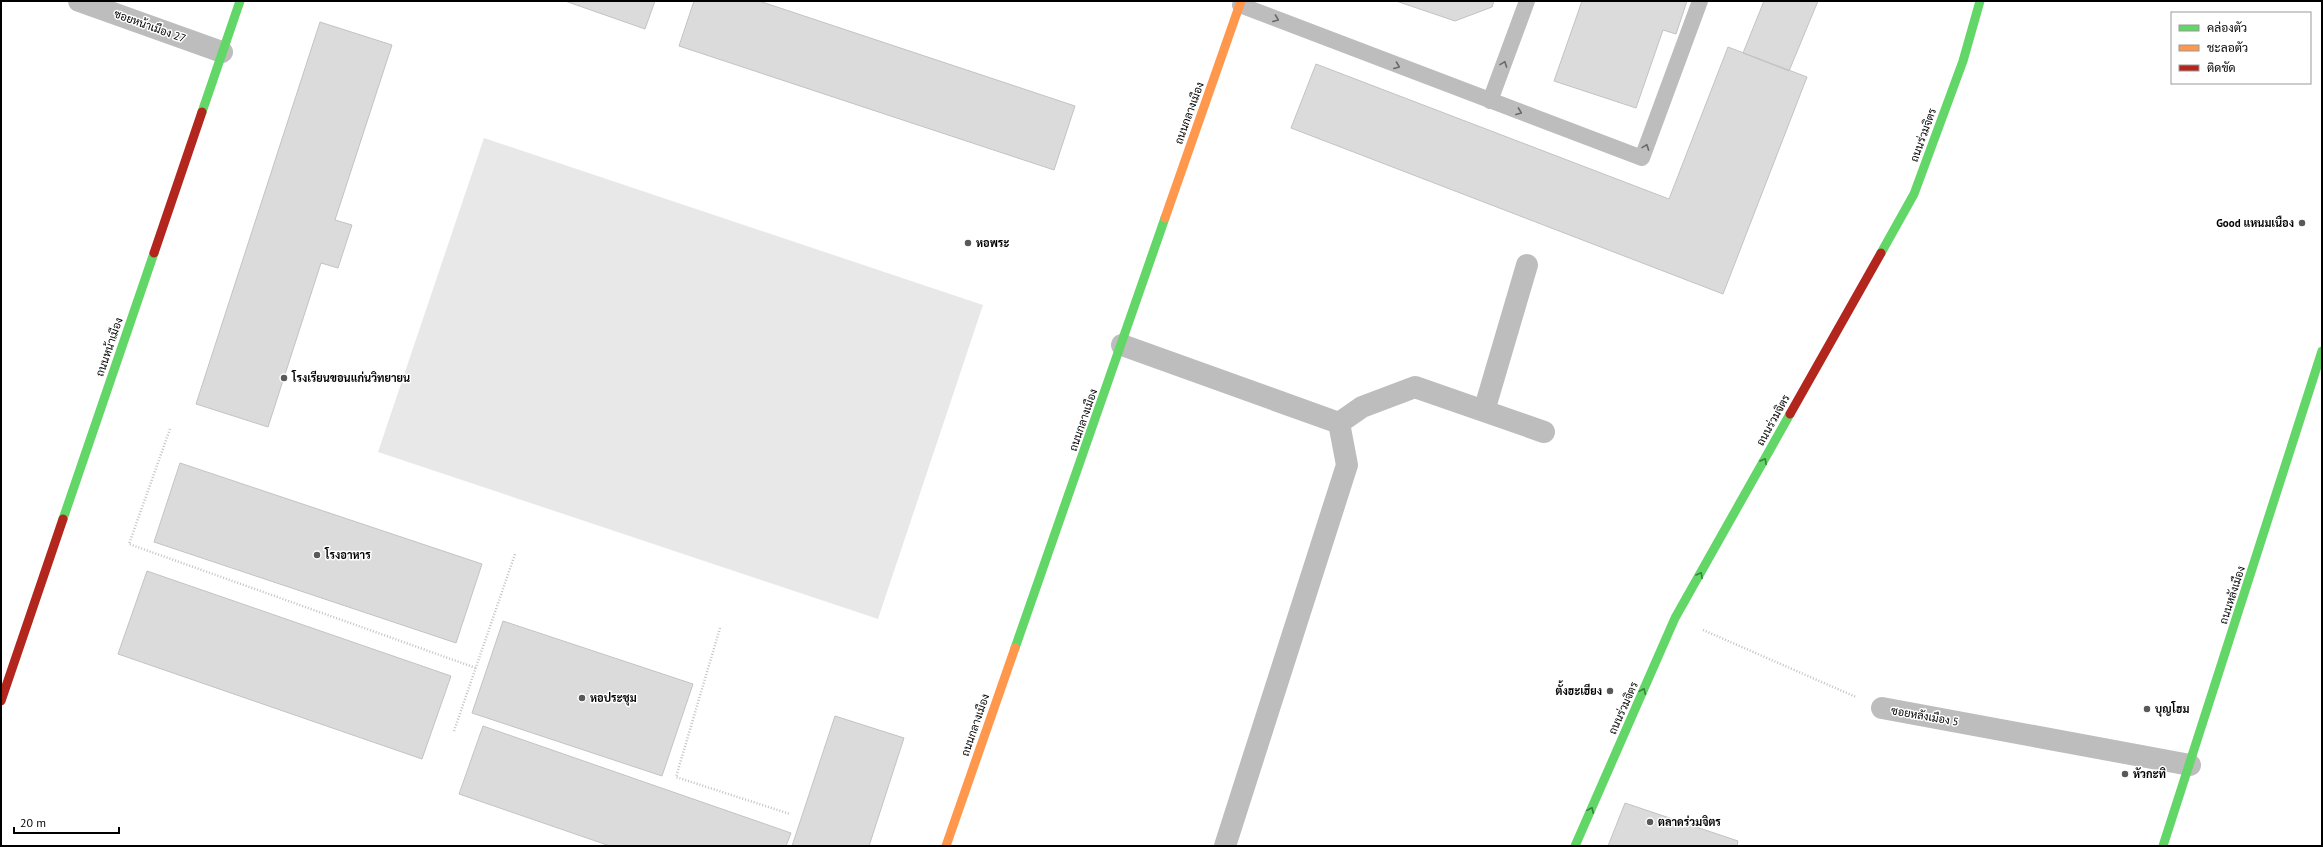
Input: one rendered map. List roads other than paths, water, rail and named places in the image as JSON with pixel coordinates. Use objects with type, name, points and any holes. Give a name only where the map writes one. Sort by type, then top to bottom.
[{"type":"street","name":"ซอยหน้าเมือง 27","points":[[79,1],[222,52]]},
{"type":"street","name":"ถนนหน้าเมือง","points":[[1,701],[240,1]]},
{"type":"street","name":"ถนนร่วมจิตร","points":[[1575,846],[1675,618],[1914,194],[1962,61],[1980,1]]},
{"type":"street","name":"ถนนกลางเมือง","points":[[946,846],[1122,345],[1152,253],[1240,3]]},
{"type":"street","points":[[1484,411],[1527,264]]},
{"type":"street","points":[[1122,345],[1339,423]]},
{"type":"street","name":"ถนนหลังเมือง","points":[[2163,846],[2322,351]]},
{"type":"street","points":[[1339,423],[1362,407],[1415,386],[1544,432]]},
{"type":"street","points":[[1225,846],[1347,465],[1339,423]]},
{"type":"street","name":"ซอยหลังเมือง 5","points":[[1882,708],[2190,765]]},
{"type":"lane","points":[[1490,101],[1527,1]]},
{"type":"lane","points":[[1240,3],[1490,101],[1642,158],[1700,1]]},
{"type":"place","name":"Good แหนมเนือง","points":[[2302,223]]},
{"type":"place","name":"หอพระ","points":[[968,243]]},
{"type":"place","name":"โรงเรียนขอนแก่นวิทยายน","points":[[284,378]]},
{"type":"place","name":"โรงอาหาร","points":[[317,555]]},
{"type":"place","name":"ตั้งฮะเฮียง","points":[[1610,691]]},
{"type":"place","name":"หอประชุม","points":[[582,698]]},
{"type":"place","name":"บุญโฮม","points":[[2147,709]]},
{"type":"place","name":"หัวกะทิ","points":[[2125,774]]},
{"type":"place","name":"ตลาดร่วมจิตร","points":[[1650,822]]}]
